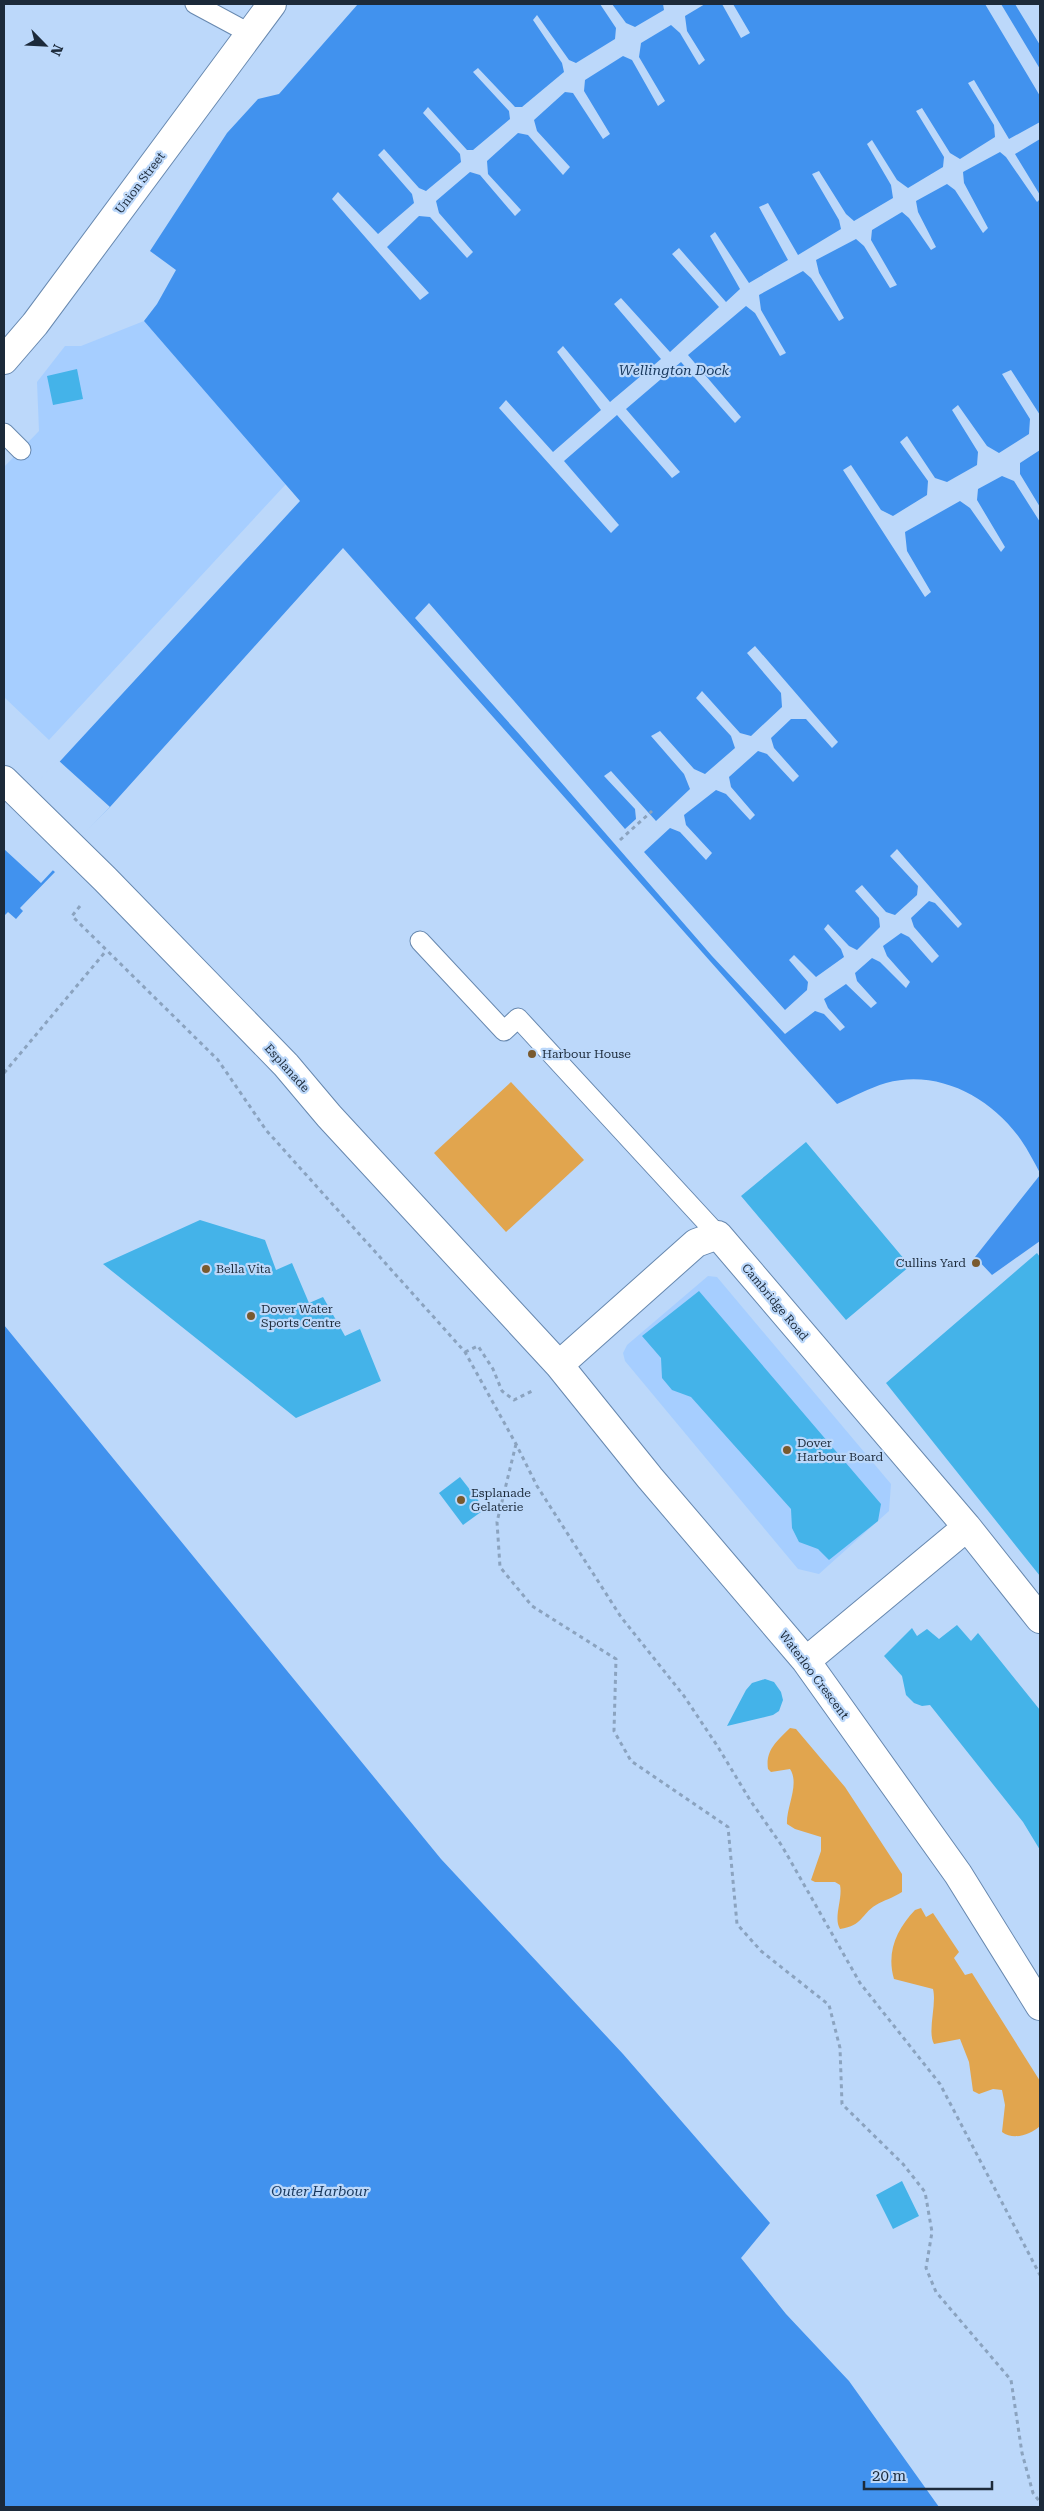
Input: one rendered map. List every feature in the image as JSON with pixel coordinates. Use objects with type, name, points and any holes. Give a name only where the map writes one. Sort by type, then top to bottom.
[{"type":"street","name":"Union Street","points":[[4,360],[34,324],[190,117],[249,32],[272,4]]},
{"type":"street","name":"Esplanade","points":[[4,780],[105,879],[286,1065],[329,1116],[559,1365]]},
{"type":"street","points":[[559,1365],[696,1243],[718,1235]]},
{"type":"street","name":"Cambridge Road","points":[[718,1235],[967,1527],[1040,1619]]},
{"type":"street","name":"Waterloo Crescent","points":[[559,1365],[650,1478],[806,1661],[958,1874],[1040,2006]]},
{"type":"street","points":[[806,1661],[967,1527]]},
{"type":"lane","points":[[194,4],[249,32]]},
{"type":"lane","points":[[4,433],[21,450]]},
{"type":"lane","points":[[420,941],[504,1031],[518,1018],[718,1235]]},
{"type":"path","points":[[620,840],[652,811]]},
{"type":"path","points":[[105,879],[72,916],[218,1060],[266,1130],[465,1352],[537,1486],[621,1617],[684,1696],[718,1747],[750,1800],[782,1846],[860,1983],[940,2084],[1040,2275]]},
{"type":"path","points":[[4,1073],[106,951]]},
{"type":"path","points":[[465,1352],[478,1346],[493,1369],[502,1391],[514,1400],[529,1395],[559,1365]]},
{"type":"path","points":[[516,1444],[497,1522],[500,1567],[532,1606],[616,1659],[614,1731],[631,1761],[728,1827],[737,1924],[761,1952],[829,2005],[840,2048],[842,2104],[903,2164],[925,2192],[932,2232],[926,2268],[936,2292],[1011,2380],[1022,2453],[1033,2493],[1040,2502]]},
{"type":"shaded area","points":[[144,321],[286,484],[49,740],[4,697],[4,467],[39,431],[37,382],[65,346],[81,346]]},
{"type":"shaded area","points":[[511,1082],[584,1160],[506,1232],[434,1153]]},
{"type":"shaded area","points":[[708,1276],[717,1277],[891,1484],[889,1511],[819,1574],[798,1569],[625,1361],[623,1353],[627,1345]]},
{"type":"shaded area","points":[[790,1728],[796,1729],[845,1787],[902,1874],[902,1892],[876,1905],[858,1922],[848,1927],[840,1929],[837,1919],[840,1885],[835,1882],[815,1882],[811,1880],[821,1851],[821,1837],[795,1829],[787,1824],[794,1782],[790,1769],[771,1772],[768,1769],[770,1751]]},
{"type":"shaded area","points":[[921,1908],[926,1917],[933,1913],[959,1952],[954,1958],[965,1975],[972,1973],[1040,2081],[1040,2126],[1032,2132],[1012,2136],[1002,2132],[1005,2105],[1002,2090],[993,2089],[979,2094],[973,2091],[969,2062],[960,2039],[934,2044],[931,2032],[934,2003],[933,1989],[894,1979],[891,1960],[892,1950],[898,1933],[915,1910]]},
{"type":"water","name":"Wellington Dock","points":[[358,4],[1015,4],[1040,45],[1040,1173],[1029,1152],[1009,1125],[979,1099],[962,1090],[925,1080],[906,1080],[886,1083],[837,1104],[343,548],[110,807],[49,867],[55,872],[20,908],[23,911],[16,919],[8,912],[4,916],[4,822],[300,501],[144,321],[157,304],[176,270],[150,251],[227,133],[258,99],[279,94]]},
{"type":"water","points":[[1040,1175],[1040,1241],[992,1275],[975,1257]]},
{"type":"water","name":"Outer Harbour","points":[[4,1325],[441,1859],[623,2054],[770,2223],[741,2258],[786,2314],[849,2381],[939,2507],[4,2507]]},
{"type":"pier","points":[[600,4],[612,4],[626,23],[635,27],[664,10],[663,4],[705,4],[685,16],[687,31],[705,60],[699,65],[680,33],[671,25],[641,43],[639,57],[665,101],[658,106],[632,60],[623,56],[585,80],[584,91],[610,134],[603,139],[573,93],[565,92],[534,120],[537,131],[570,167],[563,175],[528,135],[518,133],[487,161],[488,174],[521,210],[515,216],[480,175],[470,172],[436,201],[439,213],[473,252],[467,258],[430,217],[419,216],[387,247],[429,293],[420,300],[332,199],[338,192],[378,234],[414,203],[412,194],[378,155],[384,149],[419,188],[426,191],[461,162],[460,154],[423,113],[428,107],[467,150],[473,150],[510,119],[509,111],[473,72],[478,68],[515,107],[522,107],[564,72],[562,63],[533,20],[537,15],[569,60],[576,63],[615,39],[616,28]]},
{"type":"pier","points":[[722,4],[733,4],[750,33],[741,38]]},
{"type":"pier","points":[[985,4],[1001,4],[1040,69],[1040,96]]},
{"type":"pier","points":[[974,80],[1009,139],[1040,122],[1040,139],[1015,154],[1040,195],[1040,199],[1037,202],[1006,157],[1000,152],[963,172],[964,183],[988,228],[983,233],[955,190],[947,184],[916,201],[918,212],[936,247],[931,250],[909,218],[902,212],[872,230],[871,240],[897,285],[890,288],[864,246],[856,239],[816,260],[819,273],[844,318],[839,321],[811,278],[803,271],[759,295],[761,310],[786,353],[780,356],[755,313],[746,306],[688,355],[741,417],[735,423],[681,362],[626,409],[680,472],[672,478],[617,415],[564,461],[619,525],[611,533],[499,408],[506,400],[553,452],[601,410],[557,352],[563,346],[610,402],[661,359],[614,304],[621,298],[670,352],[719,307],[672,254],[679,248],[726,302],[740,289],[710,236],[715,232],[749,283],[788,260],[759,207],[768,203],[798,255],[841,229],[839,220],[812,174],[819,171],[846,214],[854,221],[893,198],[891,185],[867,144],[872,140],[897,180],[908,188],[943,167],[944,157],[916,111],[922,108],[950,153],[960,159],[995,137],[994,125],[968,83]]},
{"type":"pier","points":[[1011,370],[1040,415],[1040,450],[1020,463],[1020,474],[1040,507],[1040,522],[1014,481],[1002,476],[978,489],[977,500],[1005,547],[1001,552],[970,508],[960,501],[905,532],[907,551],[931,592],[925,597],[843,470],[851,465],[881,510],[893,516],[927,495],[928,481],[900,442],[907,436],[935,478],[947,482],[977,465],[978,452],[952,410],[958,405],[987,446],[999,453],[1029,434],[1030,419],[1002,374]]},
{"type":"pier","points":[[429,603],[625,829],[636,819],[635,809],[604,776],[611,771],[656,821],[690,789],[684,774],[651,736],[660,731],[694,769],[705,774],[735,748],[731,736],[696,698],[702,691],[740,733],[751,736],[782,707],[781,693],[747,653],[755,646],[838,742],[832,748],[806,719],[791,719],[771,738],[774,748],[799,776],[793,782],[767,754],[758,751],[729,777],[731,787],[755,815],[750,820],[726,794],[716,790],[684,815],[686,825],[712,853],[706,860],[680,832],[670,828],[644,852],[785,1010],[807,990],[808,982],[789,960],[794,955],[816,977],[844,957],[841,949],[824,929],[828,924],[849,946],[857,950],[880,927],[879,918],[855,891],[862,885],[886,912],[895,915],[917,895],[918,886],[890,856],[897,849],[962,924],[958,928],[935,903],[929,901],[911,918],[914,927],[939,956],[932,963],[909,937],[901,933],[883,946],[887,956],[910,982],[906,988],[880,962],[872,958],[855,973],[857,981],[877,1003],[871,1008],[846,984],[824,999],[828,1008],[845,1027],[840,1031],[824,1014],[815,1011],[785,1034],[712,956],[520,735],[415,618]]},
{"type":"pier","points":[[58,760],[110,807],[52,867],[54,869],[41,883],[4,849],[4,818]]},
{"type":"building","points":[[77,369],[83,399],[53,405],[47,376]]},
{"type":"building","points":[[806,1142],[910,1266],[846,1320],[741,1196]]},
{"type":"building","name":"Dover Water Sports Centre","points":[[200,1220],[265,1240],[276,1270],[292,1263],[309,1303],[323,1297],[345,1336],[360,1329],[381,1381],[296,1418],[103,1264]]},
{"type":"building","points":[[1037,1253],[1040,1257],[1040,1576],[886,1383]]},
{"type":"building","name":"Dover Harbour Board","points":[[699,1291],[881,1504],[878,1521],[829,1560],[818,1549],[799,1542],[792,1528],[791,1509],[691,1397],[672,1390],[662,1378],[661,1358],[642,1336]]},
{"type":"building","points":[[460,1477],[485,1509],[463,1525],[439,1493]]},
{"type":"building","points":[[957,1625],[971,1641],[978,1633],[1040,1710],[1040,1850],[1023,1822],[930,1705],[922,1706],[914,1703],[906,1695],[902,1676],[884,1656],[912,1628],[917,1636],[927,1629],[939,1639]]},
{"type":"building","points":[[765,1679],[774,1682],[781,1692],[783,1700],[779,1711],[773,1715],[727,1726],[746,1690],[752,1683]]},
{"type":"building","points":[[902,2181],[919,2216],[893,2229],[876,2195]]},
{"type":"place","name":"Harbour House","points":[[532,1054]]},
{"type":"place","name":"Cullins Yard","points":[[976,1263]]},
{"type":"place","name":"Bella Vita","points":[[206,1269]]},
{"type":"place","name":"Dover Water Sports Centre","points":[[251,1316]]},
{"type":"place","name":"Dover Harbour Board","points":[[787,1450]]},
{"type":"place","name":"Esplanade Gelaterie","points":[[461,1500]]}]
